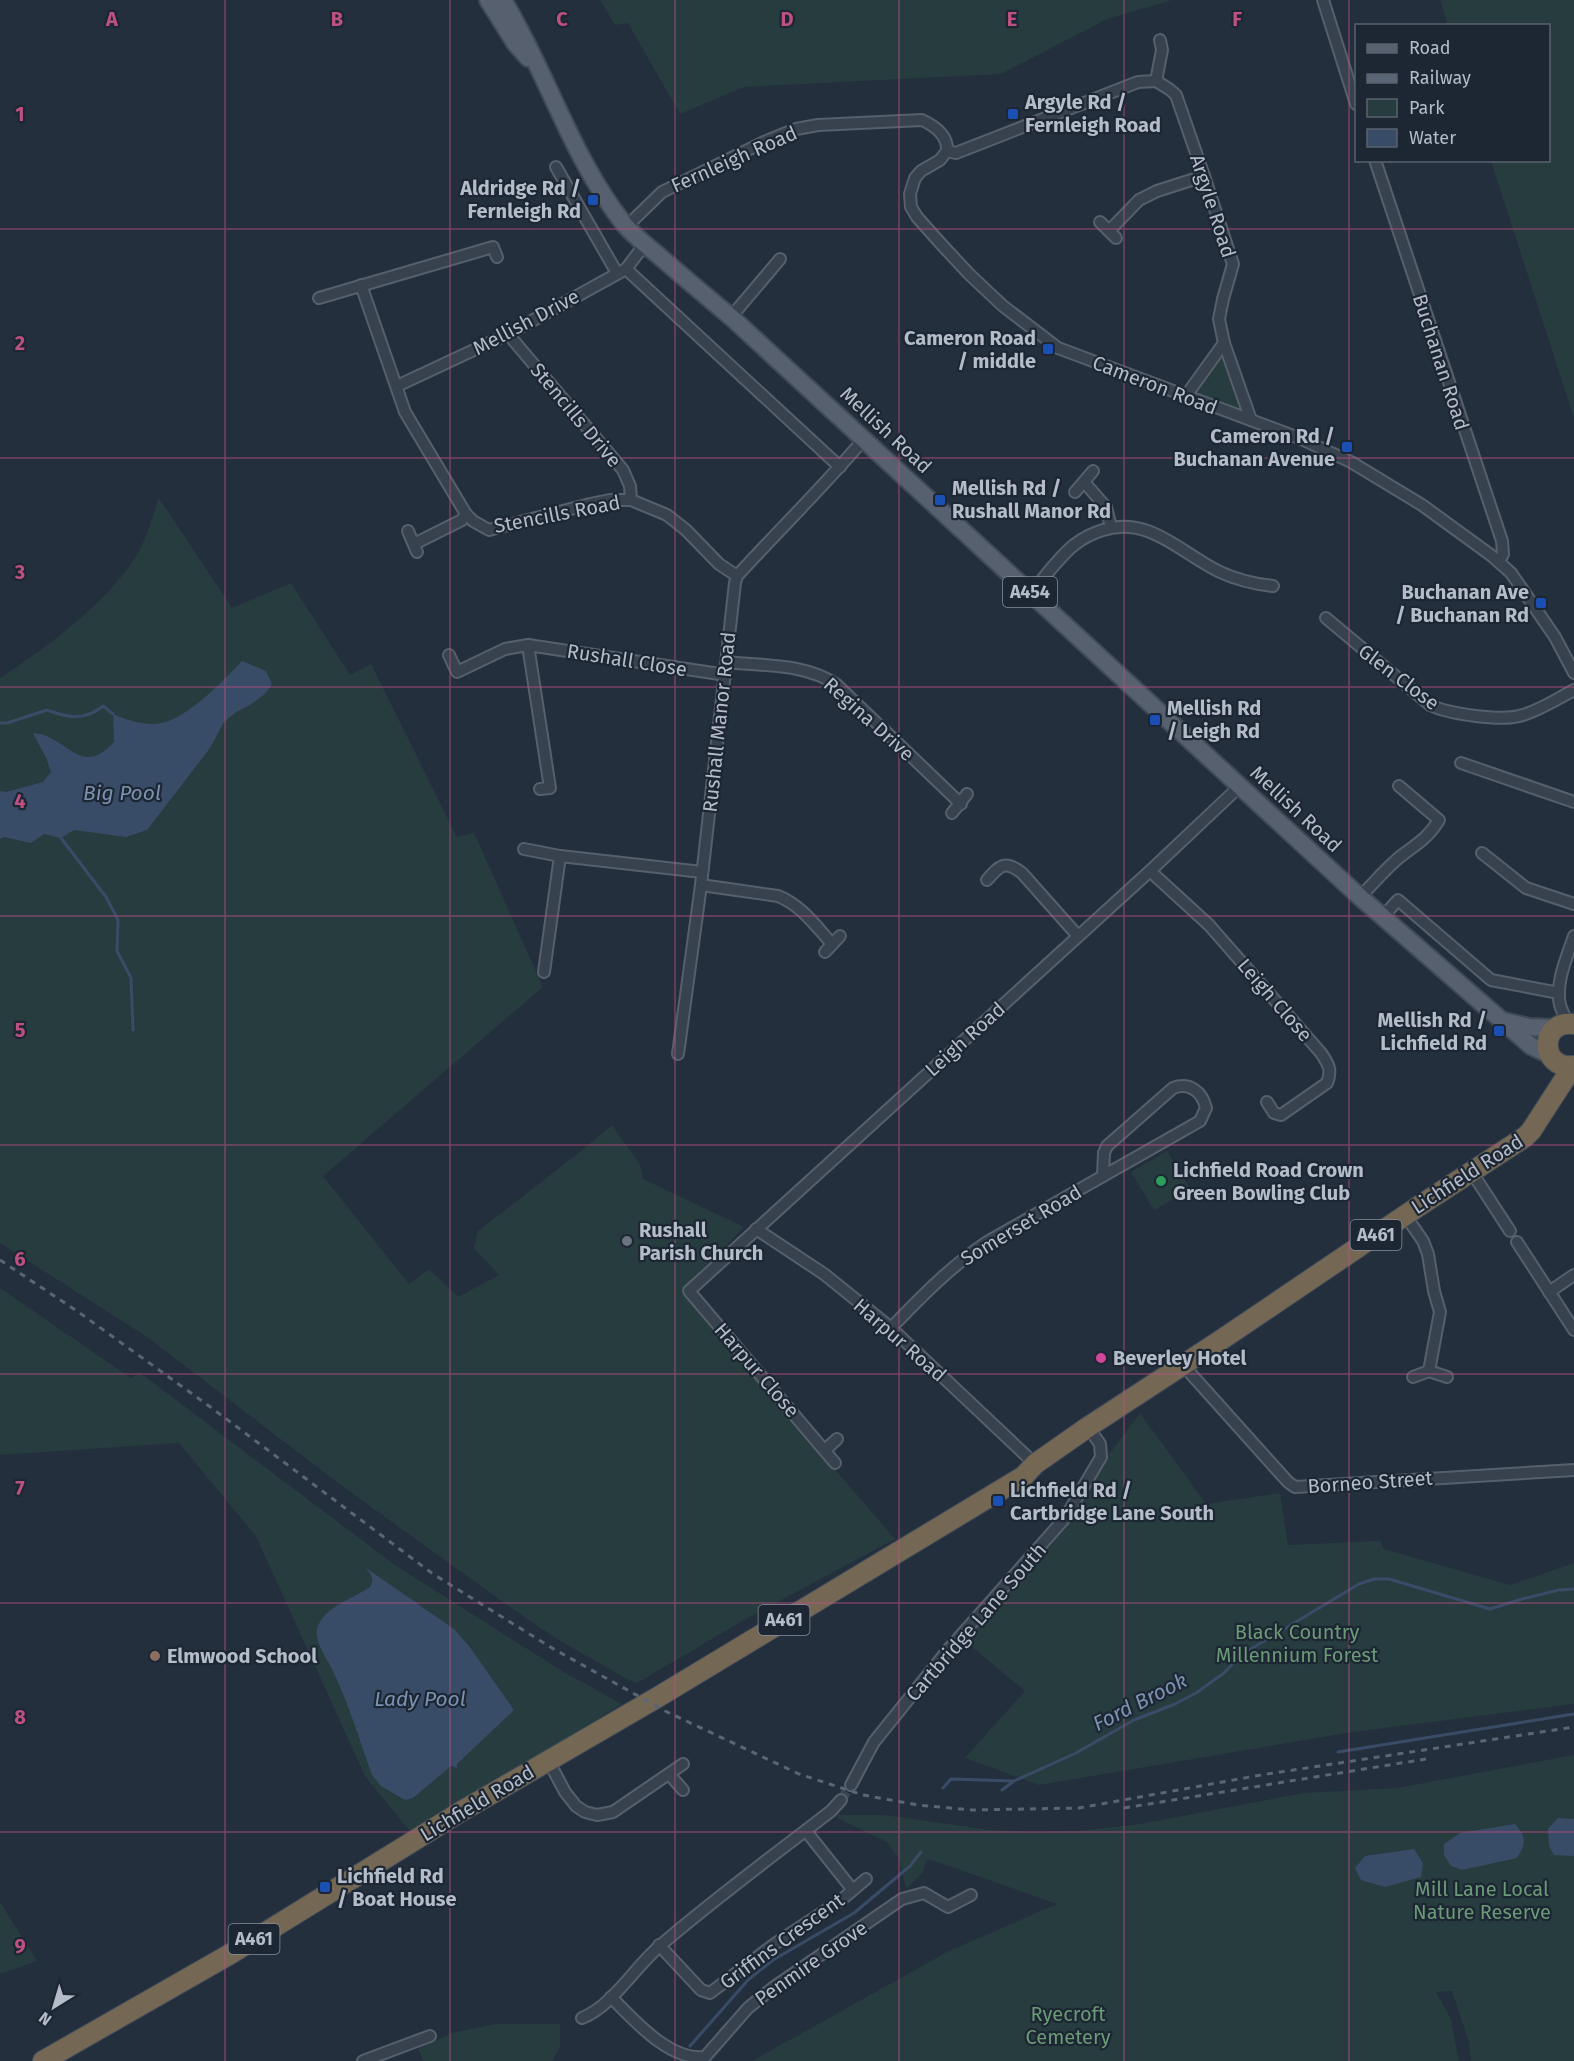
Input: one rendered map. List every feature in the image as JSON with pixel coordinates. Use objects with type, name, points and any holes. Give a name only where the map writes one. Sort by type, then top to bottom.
[{"type":"highway","name":"Lichfield Road","points":[[43,2061],[232,1953],[548,1760],[631,1713],[1024,1476],[1035,1464],[1088,1426],[1471,1172],[1531,1131],[1557,1092],[1564,1062],[1548,1048],[1548,1039],[1566,1025]]},
{"type":"main road","name":"A454","points":[[488,0],[515,44],[540,73]]},
{"type":"main road","name":"A454","points":[[503,0],[520,28],[540,73]]},
{"type":"main road","name":"Mellish Road","points":[[540,73],[603,195],[626,227],[731,317],[1360,897],[1531,1046],[1564,1062]]},
{"type":"main road","name":"Mellish Road","points":[[1500,1020],[1529,1027],[1566,1025]]},
{"type":"street","points":[[1323,0],[1355,101]]},
{"type":"street","points":[[947,151],[956,153],[1138,82],[1156,81],[1163,46]]},
{"type":"street","name":"Argyle Road","points":[[1156,81],[1169,88],[1176,96],[1233,264],[1222,299],[1220,319],[1224,343],[1251,420]]},
{"type":"street","name":"Fernleigh Road","points":[[626,227],[648,203],[662,192],[764,142],[796,129],[818,125],[922,120],[932,124],[942,133],[947,151]]},
{"type":"street","name":"Cameron Road","points":[[947,151],[940,160],[921,171],[915,178],[910,194],[911,207],[917,217],[969,274],[1004,306],[1058,348],[1299,438],[1351,462],[1422,505],[1511,573],[1555,637],[1574,673]]},
{"type":"street","name":"Buchanan Road","points":[[1376,162],[1502,541],[1503,554],[1495,559]]},
{"type":"street","points":[[556,167],[622,271],[840,467]]},
{"type":"street","points":[[1100,222],[1112,235],[1139,200],[1158,191],[1204,176]]},
{"type":"street","name":"Mellish Drive","points":[[397,386],[508,334],[622,271],[645,244]]},
{"type":"street","points":[[319,297],[493,247],[497,257]]},
{"type":"street","points":[[731,317],[780,259]]},
{"type":"street","name":"Stencills Road","points":[[361,285],[405,412],[466,514],[473,521],[489,530],[590,504],[610,500],[631,500],[667,515],[686,530],[719,564],[737,576]]},
{"type":"street","name":"Stencills Drive","points":[[508,334],[623,470],[630,486],[631,500]]},
{"type":"street","points":[[1185,397],[1224,343]]},
{"type":"street","points":[[737,576],[864,439]]},
{"type":"street","points":[[1075,492],[1093,471]]},
{"type":"street","points":[[1084,482],[1106,507],[1111,527]]},
{"type":"street","points":[[408,531],[416,548],[462,520],[466,514]]},
{"type":"street","points":[[1031,593],[1074,545],[1092,533],[1111,527],[1138,527],[1154,532],[1222,573],[1258,584],[1274,586]]},
{"type":"street","name":"Rushall Manor Road","points":[[678,1054],[701,885],[737,576]]},
{"type":"street","points":[[1255,596],[1258,584]]},
{"type":"street","name":"Glen Close","points":[[1328,625],[1430,705],[1444,711],[1513,718],[1524,715],[1574,690]]},
{"type":"street","points":[[528,645],[550,788],[540,789]]},
{"type":"street","name":"Rushall Close","points":[[449,655],[458,672],[505,649],[528,645],[726,675]]},
{"type":"street","name":"Regina Drive","points":[[726,662],[799,669],[827,678],[964,799],[952,813]]},
{"type":"street","points":[[1461,763],[1574,802]]},
{"type":"street","name":"Leigh Road","points":[[689,1291],[1150,871],[1240,786]]},
{"type":"street","points":[[1360,897],[1401,856],[1417,846],[1439,820],[1399,786]]},
{"type":"street","points":[[524,849],[560,856],[702,872]]},
{"type":"street","points":[[1482,853],[1526,888],[1574,904]]},
{"type":"street","points":[[544,972],[542,947],[560,856]]},
{"type":"street","points":[[990,879],[1003,866],[1014,867],[1078,936]]},
{"type":"street","name":"Leigh Close","points":[[1150,871],[1209,925],[1322,1053],[1330,1068],[1327,1083],[1281,1115],[1274,1113],[1267,1102]]},
{"type":"street","points":[[701,885],[786,899],[803,911],[832,944]]},
{"type":"street","points":[[1388,911],[1398,900],[1491,980],[1559,993]]},
{"type":"street","points":[[1566,1025],[1559,993],[1562,974],[1574,936]]},
{"type":"street","name":"Somerset Road","points":[[891,1328],[963,1257],[1200,1121],[1206,1108],[1204,1102],[1190,1086],[1173,1088],[1107,1146],[1104,1153],[1103,1175]]},
{"type":"street","points":[[1471,1172],[1510,1231]]},
{"type":"street","points":[[1405,1215],[1423,1241],[1428,1254],[1440,1312],[1429,1371]]},
{"type":"street","name":"Harpur Road","points":[[756,1229],[824,1274],[891,1328],[1035,1464]]},
{"type":"street","points":[[1517,1242],[1574,1330]]},
{"type":"street","points":[[1549,1292],[1574,1275]]},
{"type":"street","name":"Harpur Close","points":[[689,1291],[835,1463]]},
{"type":"street","name":"Borneo Street","points":[[1183,1365],[1295,1487],[1574,1470]]},
{"type":"street","points":[[1413,1377],[1429,1371],[1447,1377]]},
{"type":"street","name":"Cartbridge Lane South","points":[[851,1785],[874,1742],[948,1650],[1065,1518],[1101,1457],[1100,1443],[1088,1426]]},
{"type":"street","points":[[825,1450],[837,1439]]},
{"type":"street","points":[[548,1760],[565,1792],[576,1806],[585,1812],[597,1815],[613,1812],[683,1764]]},
{"type":"street","points":[[669,1774],[683,1790]]},
{"type":"street","points":[[582,2018],[593,2014],[611,1997],[659,1945],[738,1881],[831,1811],[841,1800]]},
{"type":"street","name":"Griffins Crescent","points":[[806,1830],[852,1889]]},
{"type":"street","name":"Griffins Crescent","points":[[659,1945],[701,1990],[710,1993],[776,1943],[840,1901],[866,1879]]},
{"type":"street","name":"Penmire Grove","points":[[611,1997],[664,2048],[674,2054],[695,2060],[705,2057],[748,2008],[774,1987],[902,1899],[924,1893],[948,1907],[971,1895]]},
{"type":"street","points":[[363,2061],[430,2036]]},
{"type":"green space","points":[[600,0],[1172,0],[1107,19],[1001,74],[744,87],[680,114],[628,23],[615,25]]},
{"type":"green space","points":[[1440,0],[1574,0],[1574,418],[1491,162],[1550,162],[1550,24],[1448,24]]},
{"type":"green space","points":[[1223,359],[1228,363],[1242,407],[1238,412],[1195,394],[1195,390],[1219,360]]},
{"type":"green space","points":[[159,498],[232,608],[291,583],[350,675],[371,664],[457,837],[474,833],[543,987],[323,1176],[409,1284],[429,1269],[458,1297],[499,1275],[474,1248],[478,1231],[612,1125],[640,1165],[643,1179],[744,1227],[681,1291],[895,1539],[746,1619],[637,1683],[557,1639],[507,1605],[338,1483],[147,1337],[0,1243],[0,678],[74,624],[108,592],[139,552]]},
{"type":"green space","name":"Lichfield Road Crown Green Bowling Club","points":[[1167,1151],[1191,1190],[1154,1210],[1131,1172]]},
{"type":"green space","points":[[0,1288],[131,1378],[139,1372],[395,1565],[562,1671],[622,1704],[412,1834],[365,1776],[256,1536],[179,1443],[0,1455]]},
{"type":"green space","name":"Black Country Millennium Forest","points":[[1140,1413],[1206,1504],[1280,1493],[1288,1545],[1380,1541],[1384,1549],[1510,1585],[1574,1563],[1574,1704],[1353,1732],[1039,1785],[965,1758],[1025,1691],[965,1641],[1069,1522],[1104,1461]]},
{"type":"green space","points":[[1574,1755],[1574,2061],[1471,2061],[1469,2042],[1452,1991],[1436,1992],[1451,2019],[1459,2061],[752,2061],[949,1951],[1057,1904],[932,1860],[927,1860],[922,1873],[906,1889],[899,1858],[887,1842],[839,1819],[837,1815],[884,1815],[991,1830],[1078,1831],[1140,1824],[1303,1793],[1397,1788]]},
{"type":"green space","points":[[0,1902],[37,1961],[0,1974]]},
{"type":"green space","points":[[495,2024],[560,2024],[560,2048],[552,2061],[424,2061],[418,2049],[452,2033]]},
{"type":"water","name":"Big Pool","points":[[242,661],[266,671],[272,684],[265,694],[224,722],[210,748],[147,830],[126,837],[74,830],[61,838],[44,834],[31,843],[4,837],[0,839],[0,791],[6,792],[43,782],[51,772],[33,733],[45,735],[82,756],[92,757],[102,753],[114,742],[113,714],[143,723],[165,722],[177,717],[202,700]]},
{"type":"water","name":"Lady Pool","points":[[366,1568],[454,1629],[469,1646],[514,1710],[457,1764],[457,1768],[451,1766],[413,1798],[405,1800],[381,1786],[372,1775],[343,1693],[317,1638],[317,1629],[326,1614],[370,1587],[372,1579]]},
{"type":"water","points":[[1558,1818],[1574,1819],[1574,1856],[1554,1855],[1549,1846],[1548,1829]]},
{"type":"water","points":[[1515,1824],[1522,1833],[1524,1841],[1517,1858],[1462,1870],[1451,1866],[1444,1855],[1444,1844],[1460,1833]]},
{"type":"water","points":[[1414,1849],[1423,1863],[1421,1877],[1385,1887],[1361,1880],[1355,1868],[1365,1856]]},
{"type":"waterway","points":[[0,723],[7,723],[47,710],[76,717],[90,714],[103,706],[113,714]]},
{"type":"waterway","points":[[61,838],[106,897],[118,920],[117,951],[131,978],[133,1030]]},
{"type":"waterway","name":"Ford Brook","points":[[1002,1790],[1014,1781],[1076,1753],[1134,1720],[1196,1693],[1224,1673],[1241,1655],[1359,1584],[1374,1579],[1389,1579],[1490,1609],[1559,1590],[1574,1589]]},
{"type":"waterway","points":[[1338,1752],[1574,1714]]},
{"type":"waterway","name":"Ford Brook","points":[[943,1788],[951,1779],[1012,1781]]},
{"type":"waterway","name":"Ford Brook","points":[[690,2046],[748,1980],[773,1960],[854,1913],[910,1866],[921,1852]]},
{"type":"tunnel","points":[[841,1800],[851,1785]]},
{"type":"railway","points":[[0,1260],[77,1311],[205,1403],[433,1574],[552,1648],[665,1711],[799,1774],[863,1795],[918,1805],[972,1810],[1079,1808],[1261,1775],[1574,1727]]},
{"type":"railway","points":[[1124,1808],[1426,1759]]},
{"type":"place","name":"Argyle Rd / Fernleigh Road","points":[[1013,114]]},
{"type":"place","name":"Aldridge Rd / Fernleigh Rd","points":[[593,200]]},
{"type":"place","name":"Cameron Road / middle","points":[[1048,349]]},
{"type":"place","name":"Cameron Rd / Buchanan Avenue","points":[[1347,447]]},
{"type":"place","name":"Mellish Rd / Rushall Manor Rd","points":[[940,500]]},
{"type":"place","name":"Buchanan Ave / Buchanan Rd","points":[[1541,603]]},
{"type":"place","name":"Mellish Rd / Leigh Rd","points":[[1155,720]]},
{"type":"place","name":"Mellish Rd / Lichfield Rd","points":[[1499,1031]]},
{"type":"place","name":"Lichfield Road Crown Green Bowling Club","points":[[1161,1181]]},
{"type":"place","name":"Rushall Parish Church","points":[[627,1241]]},
{"type":"place","name":"Beverley Hotel","points":[[1101,1358]]},
{"type":"place","name":"Lichfield Rd / Cartbridge Lane South","points":[[998,1501]]},
{"type":"place","name":"Elmwood School","points":[[155,1656]]},
{"type":"place","name":"Lichfield Rd / Boat House","points":[[325,1887]]},
{"type":"park label","name":"Mill Lane Local Nature Reserve","points":[[1482,1900]]},
{"type":"park label","name":"Ryecroft Cemetery","points":[[1068,2026]]}]
